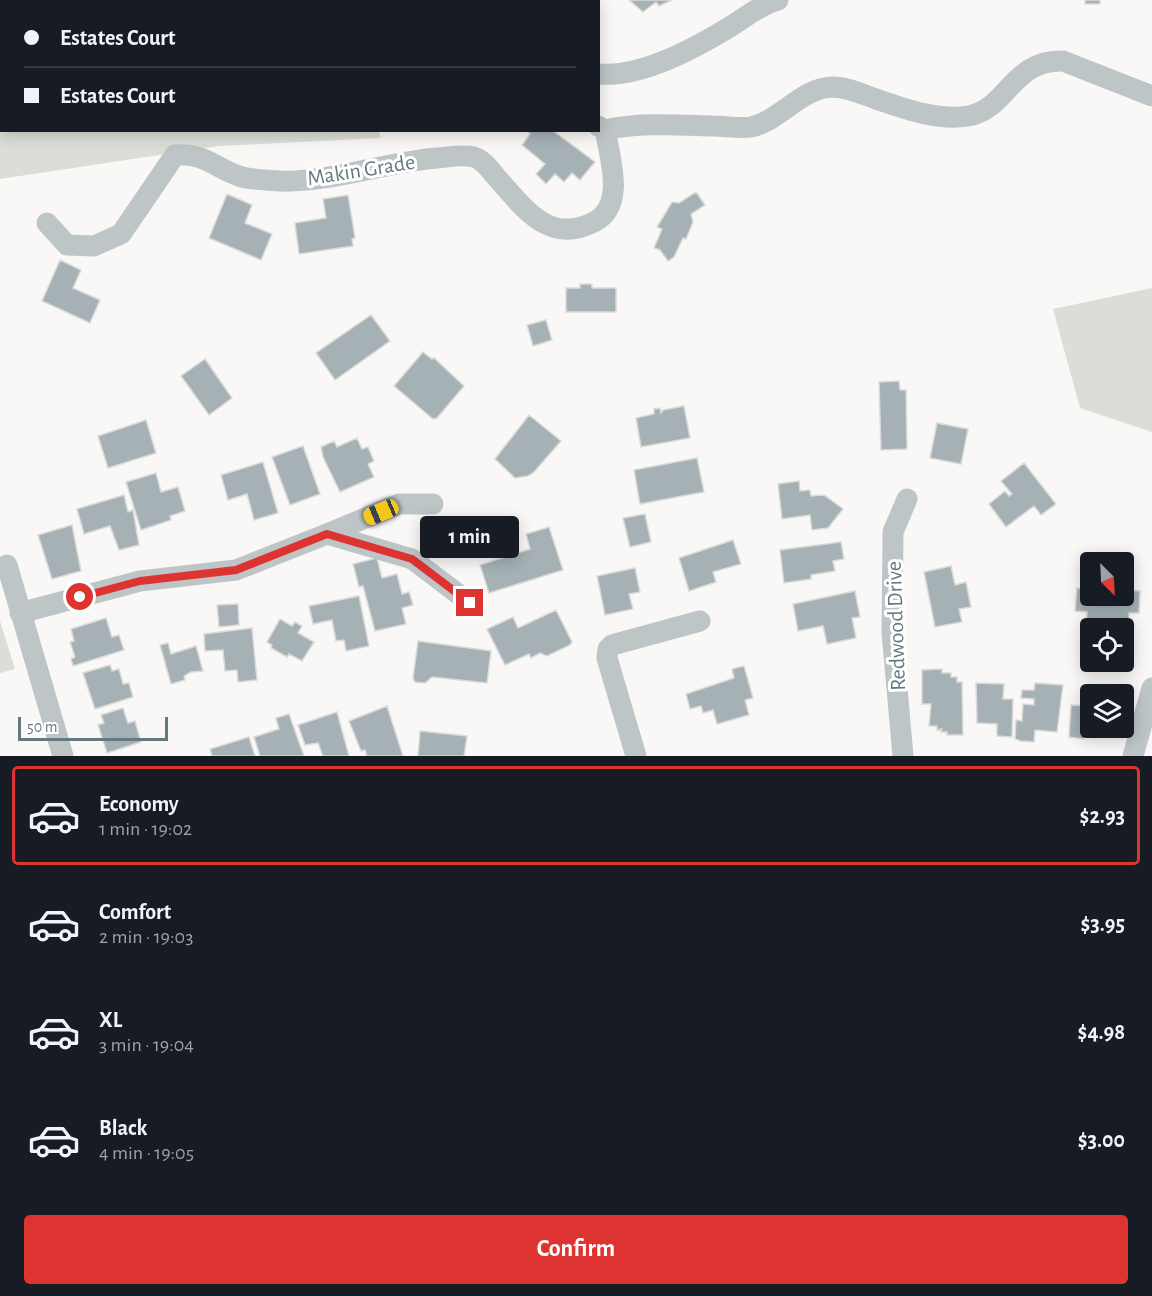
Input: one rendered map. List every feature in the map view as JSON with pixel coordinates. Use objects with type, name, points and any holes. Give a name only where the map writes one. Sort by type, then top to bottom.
[{"type":"street","points":[[600,74],[622,72],[655,64],[689,51],[778,0]]},
{"type":"street","points":[[602,128],[630,124],[750,127],[770,120],[815,91],[831,87],[850,90],[946,119],[972,116],[989,105],[1028,68],[1048,60],[1063,61],[1152,96]]},
{"type":"street","name":"Makin Grade","points":[[47,223],[67,244],[94,246],[121,234],[175,155],[192,154],[239,176],[281,181],[309,179],[405,161],[457,156],[475,157],[486,165],[538,222],[562,230],[583,228],[601,218],[612,204],[613,182],[602,128]]},
{"type":"street","name":"Redwood Drive","points":[[903,756],[892,632],[893,532],[907,500]]},
{"type":"street","points":[[20,613],[140,581],[236,570],[399,504],[433,504]]},
{"type":"street","points":[[327,534],[412,559],[470,603]]},
{"type":"street","points":[[7,566],[63,756]]},
{"type":"street","points":[[636,756],[607,658],[608,649],[612,645],[699,621]]},
{"type":"street","points":[[1133,756],[1152,688]]},
{"type":"shaded area","points":[[0,132],[379,132],[381,138],[219,146],[0,179]]},
{"type":"shaded area","points":[[1152,288],[1152,432],[1080,408],[1053,309]]},
{"type":"shaded area","points":[[0,621],[15,669],[0,673]]},
{"type":"building","points":[[629,0],[672,0],[659,6],[656,2],[643,12]]},
{"type":"building","points":[[1085,0],[1100,0],[1100,4],[1085,4]]},
{"type":"building","points":[[528,132],[555,132],[595,162],[580,180],[572,173],[564,182],[555,174],[546,184],[536,174],[545,164],[522,145],[530,134]]},
{"type":"building","points":[[696,192],[705,205],[691,214],[693,222],[686,239],[683,238],[674,257],[668,261],[660,250],[654,248],[662,229],[657,227],[672,202],[679,203]]},
{"type":"building","points":[[227,194],[252,205],[245,223],[272,234],[261,260],[209,238]]},
{"type":"building","points":[[348,195],[355,238],[352,239],[353,246],[299,254],[295,223],[326,218],[323,199]]},
{"type":"building","points":[[60,260],[81,270],[73,288],[100,300],[90,323],[42,301]]},
{"type":"building","points":[[580,284],[592,284],[592,288],[616,288],[616,312],[566,312],[566,288],[580,288]]},
{"type":"building","points":[[371,315],[390,341],[335,380],[316,353]]},
{"type":"building","points":[[546,320],[552,340],[533,346],[527,325]]},
{"type":"building","points":[[423,352],[432,359],[434,358],[464,386],[437,418],[433,419],[394,386]]},
{"type":"building","points":[[205,359],[232,398],[209,415],[181,376]]},
{"type":"building","points":[[899,381],[900,390],[906,390],[907,449],[881,450],[879,382]]},
{"type":"building","points":[[684,406],[690,438],[641,447],[636,418],[654,414],[654,409],[660,408],[661,413],[663,410]]},
{"type":"building","points":[[529,415],[561,441],[534,472],[528,476],[515,478],[495,459]]},
{"type":"building","points":[[146,420],[156,453],[108,468],[98,436]]},
{"type":"building","points":[[937,423],[968,429],[961,464],[930,458]]},
{"type":"building","points":[[357,438],[362,449],[368,447],[374,461],[368,464],[374,477],[340,492],[323,457],[321,447],[334,441],[337,447]]},
{"type":"building","points":[[303,446],[320,494],[290,505],[272,457]]},
{"type":"building","points":[[697,458],[704,492],[640,504],[634,470]]},
{"type":"building","points":[[263,462],[278,513],[254,520],[247,494],[228,500],[221,475]]},
{"type":"building","points":[[1024,463],[1056,504],[1041,515],[1034,506],[1006,527],[989,504],[1005,491],[1009,496],[1012,494],[1001,481]]},
{"type":"building","points":[[156,473],[161,492],[178,487],[185,511],[170,516],[171,520],[141,530],[126,482]]},
{"type":"building","points":[[799,481],[800,491],[810,490],[811,496],[824,495],[843,509],[828,528],[812,530],[810,515],[782,519],[778,484]]},
{"type":"building","points":[[124,495],[128,512],[133,510],[139,545],[119,550],[110,526],[84,534],[77,509]]},
{"type":"building","points":[[645,514],[651,542],[630,547],[623,518]]},
{"type":"building","points":[[72,525],[81,571],[52,579],[38,535]]},
{"type":"building","points":[[549,527],[563,570],[489,593],[480,565],[530,549],[526,534]]},
{"type":"building","points":[[733,540],[741,564],[713,572],[716,582],[689,591],[679,558]]},
{"type":"building","points":[[841,542],[844,559],[833,561],[835,571],[811,575],[811,579],[784,583],[780,550]]},
{"type":"building","points":[[377,558],[382,578],[397,574],[402,594],[409,592],[413,605],[402,608],[406,624],[375,631],[363,586],[359,587],[353,564]]},
{"type":"building","points":[[951,566],[955,585],[966,582],[971,607],[959,609],[962,622],[935,627],[924,572]]},
{"type":"building","points":[[635,568],[640,592],[629,594],[633,609],[605,615],[597,576]]},
{"type":"building","points":[[1077,588],[1080,588],[1080,606],[1134,606],[1134,591],[1140,591],[1139,613],[1129,613],[1129,618],[1087,618],[1087,612],[1075,611]]},
{"type":"building","points":[[855,591],[860,617],[852,618],[856,638],[827,644],[823,626],[798,631],[793,604]]},
{"type":"building","points":[[359,596],[369,646],[346,651],[344,640],[336,641],[332,620],[313,624],[309,606]]},
{"type":"building","points":[[238,604],[239,625],[219,627],[217,605]]},
{"type":"building","points":[[556,610],[572,642],[570,645],[547,656],[540,653],[531,658],[529,654],[505,665],[487,629],[513,617],[518,628]]},
{"type":"building","points":[[106,618],[112,637],[119,635],[124,650],[73,666],[71,659],[75,657],[70,642],[74,641],[71,629]]},
{"type":"building","points":[[280,619],[292,626],[295,622],[302,626],[298,633],[314,642],[302,661],[289,654],[287,657],[271,648],[272,645],[267,642]]},
{"type":"building","points":[[252,628],[257,680],[238,682],[237,670],[225,671],[223,650],[205,651],[204,634]]},
{"type":"building","points":[[418,641],[491,651],[487,683],[432,677],[425,683],[415,682],[413,678]]},
{"type":"building","points":[[168,643],[171,654],[196,646],[203,671],[191,672],[184,676],[185,680],[171,684],[160,645]]},
{"type":"building","points":[[110,665],[112,671],[119,669],[123,684],[129,683],[133,697],[95,709],[83,673]]},
{"type":"building","points":[[744,666],[753,698],[745,700],[749,715],[717,724],[713,710],[703,713],[701,706],[690,709],[686,694],[734,678],[732,669]]},
{"type":"building","points":[[942,669],[942,673],[951,673],[951,677],[957,677],[957,682],[962,682],[963,735],[947,735],[947,732],[941,732],[942,729],[937,730],[937,726],[929,726],[931,704],[922,704],[922,670]]},
{"type":"building","points":[[976,683],[1004,684],[1003,699],[1013,699],[1012,737],[997,736],[997,724],[977,723]]},
{"type":"building","points":[[1035,683],[1063,685],[1057,732],[1035,730],[1034,742],[1021,741],[1015,739],[1016,720],[1022,721],[1023,704],[1034,705],[1034,699],[1021,698],[1022,690],[1034,690]]},
{"type":"building","points":[[1071,705],[1080,705],[1080,738],[1084,739],[1069,737]]},
{"type":"building","points":[[387,706],[403,756],[367,756],[365,750],[361,751],[349,721]]},
{"type":"building","points":[[123,708],[128,723],[135,721],[141,742],[107,753],[98,725],[104,723],[101,715]]},
{"type":"building","points":[[337,712],[349,756],[323,756],[318,743],[305,745],[298,725]]},
{"type":"building","points":[[289,714],[304,756],[260,756],[254,737],[279,729],[276,718]]},
{"type":"building","points":[[420,731],[467,736],[464,756],[418,756]]},
{"type":"building","points":[[249,737],[255,756],[212,756],[210,749]]},
{"type":"route","points":[[80,597],[140,581],[205,576],[236,570],[327,534],[412,559],[470,603]]}]
